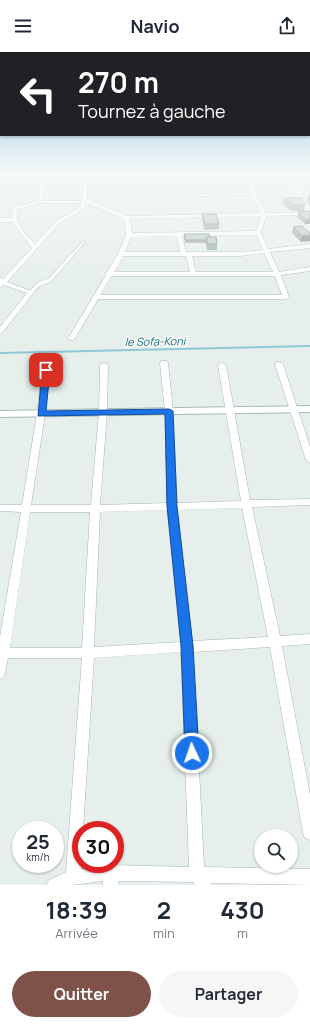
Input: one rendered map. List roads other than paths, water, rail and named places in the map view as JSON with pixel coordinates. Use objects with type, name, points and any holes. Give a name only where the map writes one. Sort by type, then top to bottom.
[{"type":"street","points":[[14,213],[14,220],[35,248]]},
{"type":"street","points":[[0,332],[31,292],[1,283],[58,222],[74,213]]},
{"type":"street","points":[[115,213],[127,218],[310,213]]},
{"type":"street","points":[[95,297],[286,297],[258,233],[264,214]]},
{"type":"street","points":[[72,338],[121,254],[129,235],[127,218]]},
{"type":"street","points":[[0,220],[14,220]]},
{"type":"street","points":[[129,235],[258,233]]},
{"type":"street","points":[[179,234],[193,274]]},
{"type":"street","points":[[121,254],[240,254],[310,246]]},
{"type":"street","points":[[108,274],[277,274],[310,269]]},
{"type":"street","points":[[164,363],[169,411],[172,506],[187,646],[201,880]]},
{"type":"street","points":[[279,364],[295,409],[310,460]]},
{"type":"street","points":[[73,877],[88,653],[95,509],[103,412],[104,365]]},
{"type":"street","points":[[222,365],[246,503],[275,641],[310,833]]},
{"type":"street","points":[[0,673],[41,414],[46,370]]},
{"type":"street","points":[[0,414],[310,408]]},
{"type":"street","points":[[0,508],[95,509],[310,502]]},
{"type":"street","points":[[2,653],[88,653],[310,639]]},
{"type":"street","points":[[54,885],[73,877],[201,880],[310,877]]},
{"type":"lane","points":[[31,292],[39,284],[50,280],[84,242]]},
{"type":"waterway","name":"le Sofa-Koni","points":[[0,353],[310,346]]}]
